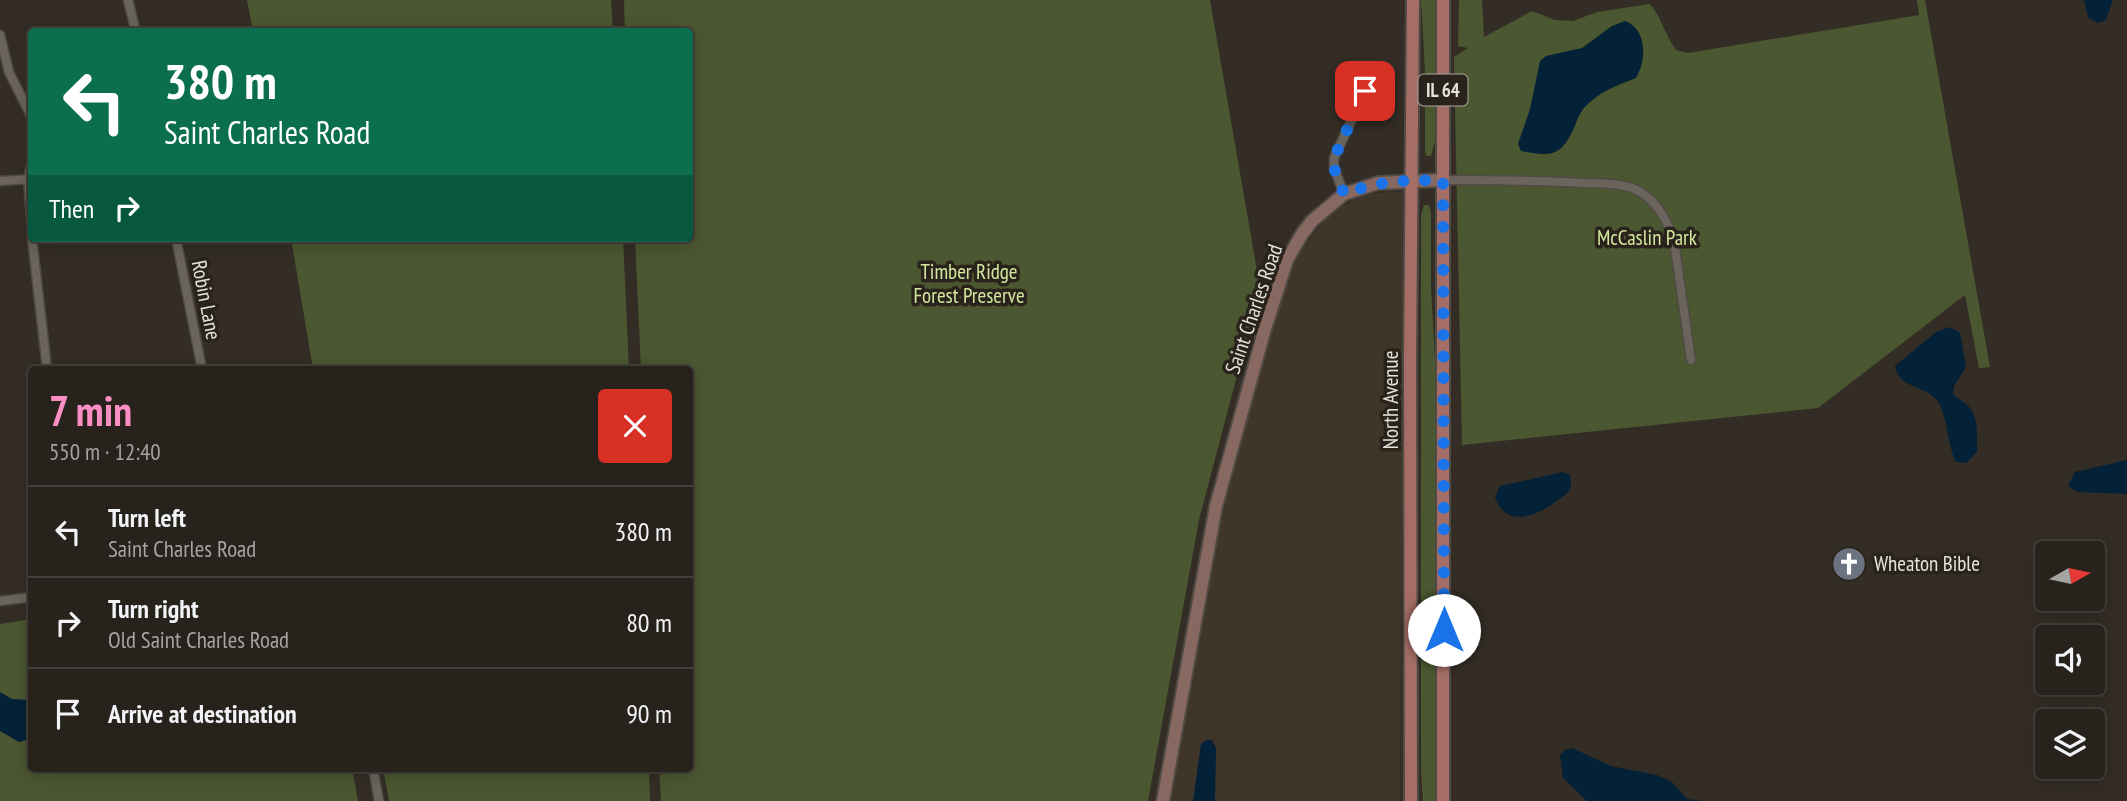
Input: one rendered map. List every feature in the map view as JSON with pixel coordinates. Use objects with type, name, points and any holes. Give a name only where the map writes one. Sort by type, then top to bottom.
[{"type":"main road","name":"North Avenue","points":[[1411,801],[1413,0]]},
{"type":"main road","name":"IL 64","points":[[1443,0],[1443,801]]},
{"type":"street","points":[[128,0],[135,28]]},
{"type":"street","points":[[0,35],[9,72],[28,110]]},
{"type":"street","points":[[1344,194],[1334,168],[1334,158],[1365,91],[1380,82]]},
{"type":"street","points":[[0,181],[28,179]]},
{"type":"street","name":"Saint Charles Road","points":[[1163,801],[1216,506],[1280,278],[1295,245],[1312,221],[1344,194],[1378,183],[1413,180],[1536,180],[1632,188],[1654,202],[1668,222],[1674,241],[1691,360]]},
{"type":"street","points":[[32,242],[47,366]]},
{"type":"street","name":"Robin Lane","points":[[177,242],[201,366]]},
{"type":"street","points":[[0,601],[28,598]]},
{"type":"street","points":[[374,772],[379,801]]},
{"type":"shaded area","points":[[1404,191],[1400,801],[1171,801],[1228,484],[1280,295],[1303,247],[1330,214],[1353,200],[1371,194]]},
{"type":"green space","points":[[247,0],[611,0],[613,28],[252,28]]},
{"type":"green space","name":"Timber Ridge Forest Preserve","points":[[624,0],[1210,0],[1260,288],[1199,520],[1148,801],[661,801],[659,772],[693,772],[693,366],[641,366],[635,242],[693,242],[693,28],[625,28]]},
{"type":"green space","points":[[1421,0],[1436,0],[1436,137],[1431,156],[1426,156],[1425,151],[1425,71]]},
{"type":"green space","name":"McCaslin Park","points":[[1459,0],[1482,0],[1484,37],[1532,11],[1555,20],[1573,21],[1597,12],[1650,4],[1676,50],[1688,53],[1919,15],[1917,0],[1925,0],[1990,367],[1979,368],[1965,295],[1818,408],[1462,445],[1454,57],[1468,48],[1458,46]]},
{"type":"green space","points":[[1424,205],[1429,205],[1431,214],[1435,359],[1435,801],[1423,801],[1421,771],[1421,215]]},
{"type":"green space","points":[[292,242],[623,242],[629,366],[312,366]]},
{"type":"green space","points":[[28,619],[28,772],[353,772],[358,801],[0,801],[0,624]]},
{"type":"green space","points":[[384,772],[649,772],[650,801],[389,801]]},
{"type":"water","points":[[2084,0],[2113,0],[2106,20],[2098,23],[2088,17]]},
{"type":"water","points":[[1625,21],[1638,31],[1643,46],[1642,63],[1636,78],[1589,102],[1569,138],[1559,150],[1547,154],[1521,151],[1518,144],[1530,109],[1540,61],[1546,56],[1582,48],[1612,26]]},
{"type":"water","points":[[1950,327],[1960,333],[1966,367],[1954,386],[1953,394],[1970,408],[1976,423],[1977,452],[1966,463],[1956,462],[1939,403],[1928,393],[1902,379],[1895,366],[1936,332]]},
{"type":"water","points":[[2127,460],[2127,494],[2077,492],[2068,486],[2075,472]]},
{"type":"water","points":[[1563,472],[1570,475],[1569,491],[1539,512],[1522,517],[1513,516],[1500,507],[1495,497],[1500,486]]},
{"type":"water","points":[[0,692],[12,699],[28,700],[28,740],[19,742],[0,731]]},
{"type":"water","points":[[1212,740],[1216,748],[1215,801],[1193,801],[1201,744]]},
{"type":"water","points":[[1572,748],[1611,766],[1657,775],[1672,782],[1687,799],[1703,801],[1587,801],[1563,778],[1560,755],[1566,749]]},
{"type":"place","name":"Wheaton Bible","points":[[1849,564]]},
{"type":"route","points":[[1365,91],[1334,158],[1334,168],[1344,194],[1369,185],[1396,181],[1443,180],[1444,630]]}]
